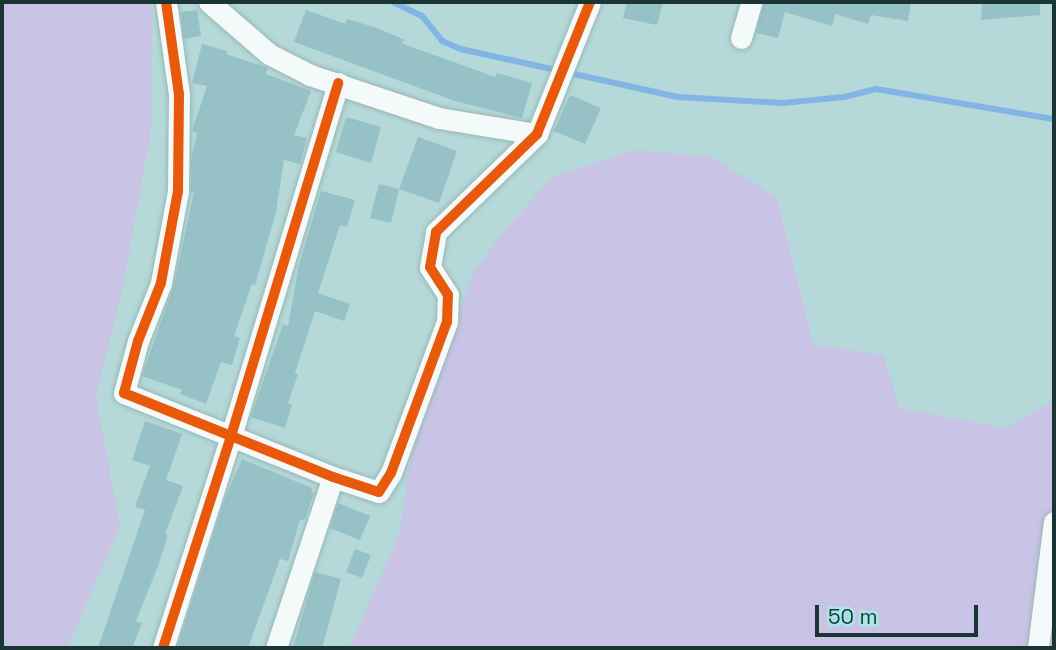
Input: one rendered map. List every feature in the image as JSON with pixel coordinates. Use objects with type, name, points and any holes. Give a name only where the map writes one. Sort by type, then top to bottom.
[{"type":"street","points":[[166,2],[179,94],[178,191],[161,283],[138,341],[124,393],[333,477],[379,492],[391,473],[447,322],[448,295],[430,267],[436,232],[537,134],[590,2]]},
{"type":"street","points":[[209,2],[269,54],[310,75],[439,118],[537,134]]},
{"type":"street","points":[[741,38],[751,2]]},
{"type":"street","points":[[163,648],[231,436],[338,83]]},
{"type":"street","points":[[276,648],[333,477]]},
{"type":"street","points":[[1038,648],[1054,522]]},
{"type":"shaded area","points":[[2,2],[152,2],[151,131],[122,291],[96,397],[120,527],[67,648],[2,648]]},
{"type":"shaded area","points":[[634,150],[711,157],[777,197],[814,345],[884,355],[899,408],[1006,428],[1054,400],[1054,648],[349,648],[399,535],[411,455],[472,275],[504,231],[552,177]]},
{"type":"building","points":[[627,2],[663,2],[657,25],[623,18]]},
{"type":"building","points":[[764,2],[911,2],[908,21],[871,15],[868,24],[835,14],[832,26],[785,12],[778,38],[756,33]]},
{"type":"building","points":[[982,2],[1040,2],[1040,15],[981,20]]},
{"type":"building","points":[[197,10],[201,36],[184,39],[181,12]]},
{"type":"building","points":[[306,10],[345,24],[347,19],[374,27],[405,40],[401,43],[495,77],[497,73],[532,83],[522,118],[455,101],[294,42]]},
{"type":"building","points":[[202,44],[268,68],[266,74],[311,91],[294,135],[307,138],[300,164],[284,160],[276,212],[255,285],[252,284],[234,336],[240,338],[232,365],[221,362],[206,404],[180,394],[182,390],[142,376],[174,285],[194,192],[191,192],[191,161],[197,133],[192,131],[207,86],[192,83]]},
{"type":"building","points":[[570,95],[601,108],[585,144],[554,131]]},
{"type":"building","points":[[346,117],[381,127],[371,163],[336,152]]},
{"type":"building","points":[[418,137],[457,151],[439,203],[399,189]]},
{"type":"building","points":[[379,184],[399,189],[391,223],[370,218]]},
{"type":"building","points":[[321,191],[355,200],[347,227],[340,225],[318,293],[350,304],[344,321],[315,311],[295,373],[298,374],[288,403],[292,405],[285,428],[251,417],[283,324],[288,326],[299,265]]},
{"type":"building","points":[[145,421],[182,434],[166,480],[183,486],[165,534],[168,535],[158,566],[136,621],[142,623],[132,648],[98,648],[145,510],[135,507],[150,466],[132,460]]},
{"type":"building","points":[[242,459],[312,488],[311,492],[314,493],[305,519],[300,520],[288,561],[280,559],[248,648],[177,648],[224,501]]},
{"type":"building","points":[[338,503],[370,516],[360,540],[330,528]]},
{"type":"building","points":[[355,549],[371,555],[362,578],[346,572]]},
{"type":"building","points":[[315,572],[341,579],[322,648],[293,648]]},
{"type":"waterway","points":[[393,2],[422,16],[442,41],[461,49],[678,97],[783,103],[844,97],[876,89],[1054,119]]},
{"type":"cycle path","points":[[166,2],[179,94],[178,191],[161,283],[138,341],[124,393],[333,477],[379,492],[391,473],[447,322],[448,295],[430,267],[436,232],[537,134],[590,2]]},
{"type":"cycle path","points":[[163,648],[231,436],[338,83]]}]
